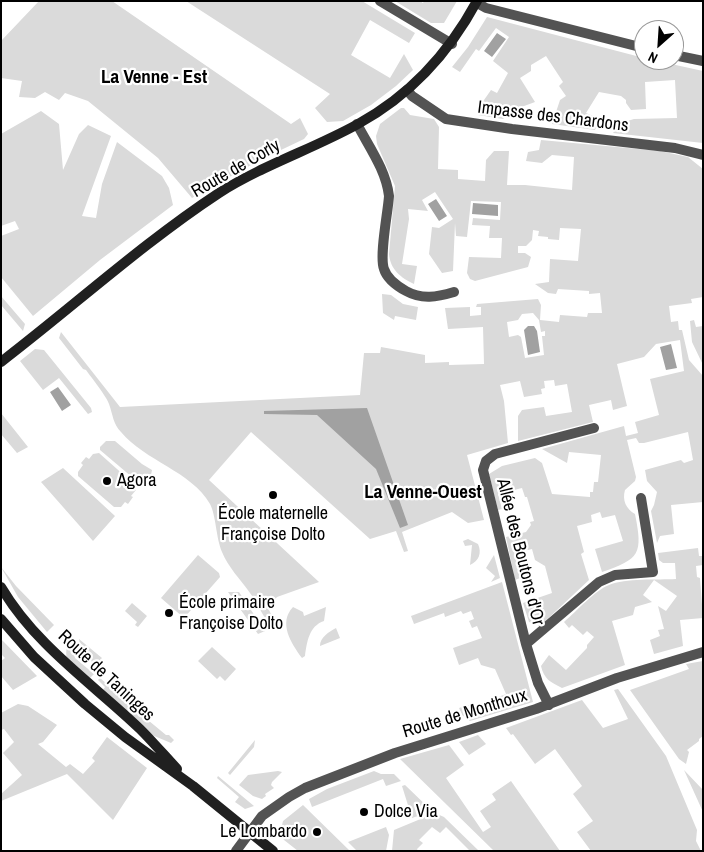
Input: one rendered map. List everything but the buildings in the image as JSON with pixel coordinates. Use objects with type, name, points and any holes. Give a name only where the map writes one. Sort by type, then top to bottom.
[{"type":"main road","name":"Route de Corly","points":[[1,362],[147,246],[220,192],[357,124],[387,106],[428,72],[452,44],[477,2]]},
{"type":"main road","name":"Route de Taninges","points":[[1,587],[14,607],[39,637],[140,730],[193,786]]},
{"type":"main road","name":"Route de Taninges","points":[[1,619],[34,657],[125,737],[193,786],[274,851]]},
{"type":"street","points":[[380,1],[452,44]]},
{"type":"street","points":[[477,2],[486,8],[634,45]]},
{"type":"street","points":[[684,57],[703,61]]},
{"type":"street","name":"Impasse des Chardons","points":[[407,90],[412,96],[446,119],[503,128],[675,148],[703,155]]},
{"type":"street","points":[[357,124],[384,174],[388,187],[389,196],[382,257],[386,275],[400,288],[421,297],[435,297],[454,292]]},
{"type":"street","name":"Allée des Boutons d'Or","points":[[549,704],[538,683],[526,644],[483,470],[486,461],[496,454],[594,428]]},
{"type":"street","name":"Allée des Boutons d'Or","points":[[526,644],[599,582],[614,575],[653,572],[641,498]]},
{"type":"street","name":"Route de Monthoux","points":[[236,851],[266,813],[305,788],[395,753],[549,704],[616,678],[703,652]]},
{"type":"shaded area","points":[[39,1],[112,1],[291,124],[300,118],[308,134],[304,139],[260,160],[192,198],[158,158],[88,101],[65,93],[59,100],[45,92],[35,98],[19,97],[22,81],[1,78],[1,41]]},
{"type":"shaded area","points":[[186,1],[362,1],[415,33],[409,43],[370,20],[351,55],[390,78],[404,54],[413,70],[371,105],[343,121],[327,122],[315,108],[330,94]]},
{"type":"shaded area","points":[[395,1],[420,1],[423,3],[424,1],[457,1],[444,23],[431,23]]},
{"type":"shaded area","points":[[487,17],[634,55],[634,70],[684,70],[684,67],[703,71],[703,143],[613,133],[621,123],[634,119],[677,118],[675,80],[645,82],[646,109],[631,110],[626,100],[621,96],[599,92],[586,113],[600,119],[595,130],[552,124],[560,100],[566,96],[559,86],[563,82],[546,56],[531,65],[531,71],[520,78],[535,102],[516,109],[503,119],[478,115],[477,110],[491,90],[497,93],[508,73],[493,61],[509,37],[496,28],[479,51],[476,49],[460,72],[452,67],[468,47]]},
{"type":"shaded area","points":[[497,33],[506,39],[492,57],[484,51]]},
{"type":"shaded area","points":[[401,108],[404,108],[410,115],[434,119],[439,127],[438,169],[458,170],[458,179],[485,181],[486,160],[494,151],[509,151],[507,185],[572,190],[574,157],[552,155],[542,163],[526,161],[528,152],[539,150],[541,140],[660,151],[688,157],[703,169],[703,297],[691,299],[692,303],[669,306],[671,322],[678,321],[679,330],[682,330],[689,360],[703,376],[703,502],[671,505],[674,534],[660,536],[657,543],[651,511],[657,492],[647,481],[645,470],[681,460],[684,463],[693,460],[688,432],[644,443],[639,443],[636,438],[627,440],[636,477],[635,481],[625,490],[624,501],[627,507],[635,514],[639,538],[636,553],[624,563],[602,572],[595,549],[623,541],[615,515],[602,518],[600,512],[591,515],[592,522],[577,526],[584,552],[581,554],[589,580],[540,626],[529,622],[523,603],[552,593],[545,566],[535,560],[532,549],[515,553],[520,578],[515,580],[506,537],[526,532],[531,525],[530,522],[534,521],[527,497],[525,497],[522,488],[498,494],[502,509],[498,510],[489,474],[502,466],[535,458],[542,463],[552,494],[590,497],[590,492],[593,492],[594,482],[598,482],[601,455],[569,452],[567,463],[542,449],[624,426],[626,436],[638,433],[635,422],[659,415],[650,379],[684,371],[680,340],[656,344],[644,357],[617,364],[627,406],[613,410],[611,400],[589,405],[593,422],[518,441],[518,416],[522,410],[544,407],[546,416],[572,412],[567,384],[555,386],[554,380],[544,381],[545,388],[541,389],[542,394],[524,397],[520,381],[500,385],[504,401],[508,443],[467,455],[484,520],[468,523],[452,512],[402,532],[408,551],[404,552],[396,531],[370,539],[251,432],[209,480],[319,582],[277,597],[268,608],[271,614],[276,617],[268,622],[225,557],[220,546],[214,514],[202,493],[180,474],[142,451],[118,429],[108,401],[86,370],[83,369],[59,338],[61,332],[120,407],[360,395],[364,353],[380,353],[381,347],[425,355],[425,363],[449,362],[449,365],[484,364],[483,327],[448,329],[445,308],[470,307],[470,316],[481,315],[481,307],[476,307],[477,304],[538,299],[541,305],[540,320],[559,322],[560,315],[587,317],[588,313],[602,313],[600,293],[589,294],[589,291],[558,289],[556,294],[548,293],[535,284],[549,282],[550,259],[578,261],[581,229],[560,228],[559,240],[538,236],[539,231],[533,230],[532,240],[526,246],[518,246],[518,253],[525,253],[531,257],[528,267],[475,281],[470,279],[467,273],[469,257],[501,258],[502,238],[489,238],[490,226],[472,225],[473,218],[500,220],[501,202],[471,201],[467,237],[456,236],[455,223],[453,271],[442,273],[429,254],[432,227],[439,228],[453,219],[435,192],[422,200],[428,211],[408,209],[409,219],[402,264],[417,266],[414,284],[401,276],[394,269],[389,254],[395,186],[377,144],[376,136],[380,124]],"holes":[[[533,313],[539,320],[541,332],[545,331],[545,336],[542,336],[544,355],[525,358],[521,337],[518,335],[509,337],[507,322],[518,320],[522,314]]]},
{"type":"shaded area","points":[[41,111],[59,124],[63,170],[79,134],[88,125],[111,136],[82,216],[96,218],[102,184],[117,142],[162,176],[169,188],[173,205],[100,260],[33,316],[1,277],[1,236],[19,229],[15,221],[1,226],[1,134]]},
{"type":"shaded area","points":[[436,199],[447,216],[439,221],[428,204]]},
{"type":"shaded area","points":[[473,203],[498,205],[498,216],[472,214]]},
{"type":"shaded area","points":[[382,294],[391,295],[403,304],[418,307],[416,320],[395,316],[394,320],[383,313]]},
{"type":"shaded area","points":[[1,296],[25,324],[23,331],[1,305]]},
{"type":"shaded area","points":[[694,320],[696,327],[703,326],[703,365],[692,342],[690,321]]},
{"type":"shaded area","points":[[528,326],[534,326],[537,331],[540,352],[528,355],[524,330]]},
{"type":"shaded area","points":[[671,344],[677,368],[666,370],[660,347]]},
{"type":"shaded area","points":[[35,349],[44,350],[91,408],[92,412],[88,414],[59,378],[43,390],[20,361]]},
{"type":"shaded area","points":[[58,387],[71,405],[62,411],[50,392]]},
{"type":"shaded area","points":[[367,408],[408,525],[400,528],[376,469],[317,415],[264,414],[264,411]]},
{"type":"shaded area","points":[[1,413],[28,447],[17,453],[1,434]]},
{"type":"shaded area","points":[[106,441],[115,441],[152,470],[151,475],[143,484],[139,483],[100,450],[100,447]]},
{"type":"shaded area","name":"Agora","points":[[99,453],[135,485],[136,490],[128,504],[125,502],[121,507],[114,507],[78,476],[78,472],[83,465],[81,463],[86,457],[89,459],[93,454]]},
{"type":"shaded area","points":[[63,468],[115,516],[93,541],[41,482]]},
{"type":"shaded area","points":[[468,539],[478,544],[480,551],[478,559],[470,565],[472,545],[465,546],[463,541]]},
{"type":"shaded area","points":[[698,548],[699,556],[703,556],[703,565],[696,566],[697,577],[700,578],[703,618],[680,620],[683,646],[654,654],[650,640],[660,636],[658,630],[664,629],[658,606],[666,611],[677,596],[654,580],[643,595],[652,602],[635,607],[633,615],[612,621],[625,665],[562,688],[546,677],[541,666],[549,655],[566,670],[587,648],[587,645],[594,637],[587,631],[583,635],[572,625],[569,628],[564,622],[592,596],[603,588],[616,583],[632,580],[676,579],[675,563],[663,563],[659,560],[658,553]]},
{"type":"shaded area","points":[[198,555],[219,573],[220,577],[184,618],[161,598]]},
{"type":"shaded area","points":[[494,555],[500,578],[491,582],[495,576],[486,568]]},
{"type":"shaded area","points":[[1,567],[16,586],[54,625],[47,632],[18,597]]},
{"type":"shaded area","points":[[502,582],[533,702],[470,721],[462,715],[459,708],[469,705],[470,708],[506,694],[495,669],[481,665],[478,658],[459,665],[453,648],[482,638],[477,626],[472,628],[469,621],[474,619],[471,611],[463,614],[461,611],[445,617],[444,613],[414,624],[411,616]]},
{"type":"shaded area","points":[[228,592],[239,592],[265,631],[258,634]]},
{"type":"shaded area","points":[[132,603],[147,616],[138,627],[135,625],[137,622],[125,611]]},
{"type":"shaded area","points":[[293,607],[303,612],[304,616],[326,607],[324,621],[319,623],[312,631],[305,656],[302,658],[290,639],[286,626],[289,613]]},
{"type":"shaded area","points":[[336,628],[340,638],[320,646],[323,637]]},
{"type":"shaded area","points":[[72,637],[75,658],[94,674],[90,678],[67,659],[67,647]]},
{"type":"shaded area","points":[[1,639],[37,676],[13,690],[1,676],[1,661],[5,658],[1,654]]},
{"type":"shaded area","points":[[79,639],[102,658],[96,665],[81,653]]},
{"type":"shaded area","points":[[212,647],[236,669],[225,681],[220,676],[217,679],[198,661]]},
{"type":"shaded area","points":[[703,661],[703,736],[687,750],[689,752],[686,764],[679,759],[630,690],[689,669],[686,664]]},
{"type":"shaded area","points":[[100,678],[131,706],[174,740],[171,743],[152,735],[103,690],[105,687],[98,680]]},
{"type":"shaded area","points":[[618,689],[666,756],[697,830],[696,841],[701,851],[591,851],[577,832],[593,821],[573,794],[582,786],[555,749],[535,764],[513,734],[511,735],[506,728],[582,700],[603,728],[628,719],[614,690]]},
{"type":"shaded area","points":[[18,704],[28,706],[57,725],[43,742],[38,744],[66,767],[70,764],[83,774],[95,761],[92,758],[107,737],[147,768],[113,820],[67,774],[1,801],[1,794],[22,775],[3,753],[14,742],[4,729],[1,730],[1,713]]},
{"type":"shaded area","points":[[478,735],[486,744],[469,755],[459,742]]},
{"type":"shaded area","points":[[255,740],[254,747],[230,775],[228,773]]},
{"type":"shaded area","points":[[449,745],[464,765],[446,778],[483,832],[491,827],[480,811],[496,800],[492,794],[511,781],[560,851],[494,851],[400,759]]},
{"type":"shaded area","points":[[684,770],[703,790],[703,812]]},
{"type":"shaded area","points":[[374,771],[381,774],[394,774],[401,781],[386,786],[383,779],[312,807],[309,799],[327,789]]},
{"type":"shaded area","points":[[282,772],[272,782],[271,785],[274,788],[265,794],[266,796],[262,799],[253,796],[239,785],[248,775]]},
{"type":"shaded area","points":[[218,776],[254,806],[245,809],[235,802],[239,797],[217,778]]},
{"type":"shaded area","points":[[405,785],[432,811],[412,818],[402,786]]},
{"type":"shaded area","points":[[303,805],[350,851],[298,851],[284,840],[280,833],[283,821]]},
{"type":"shaded area","points":[[435,813],[444,817],[479,851],[470,851],[446,827],[440,833],[432,827],[419,840],[423,843],[417,849],[418,851],[392,851],[394,830]]},
{"type":"shaded area","points":[[386,827],[389,835],[386,851],[357,851],[348,842]]},
{"type":"place","name":"Agora","points":[[107,481]]},
{"type":"place","name":"École maternelle Françoise Dolto","points":[[273,495]]},
{"type":"place","name":"École primaire Françoise Dolto","points":[[169,613]]},
{"type":"place","name":"Dolce Via","points":[[364,812]]},
{"type":"place","name":"Le Lombardo","points":[[317,832]]},
{"type":"district","name":"La Venne - Est","points":[[154,78]]},
{"type":"district","name":"La Venne-Ouest","points":[[423,493]]}]
